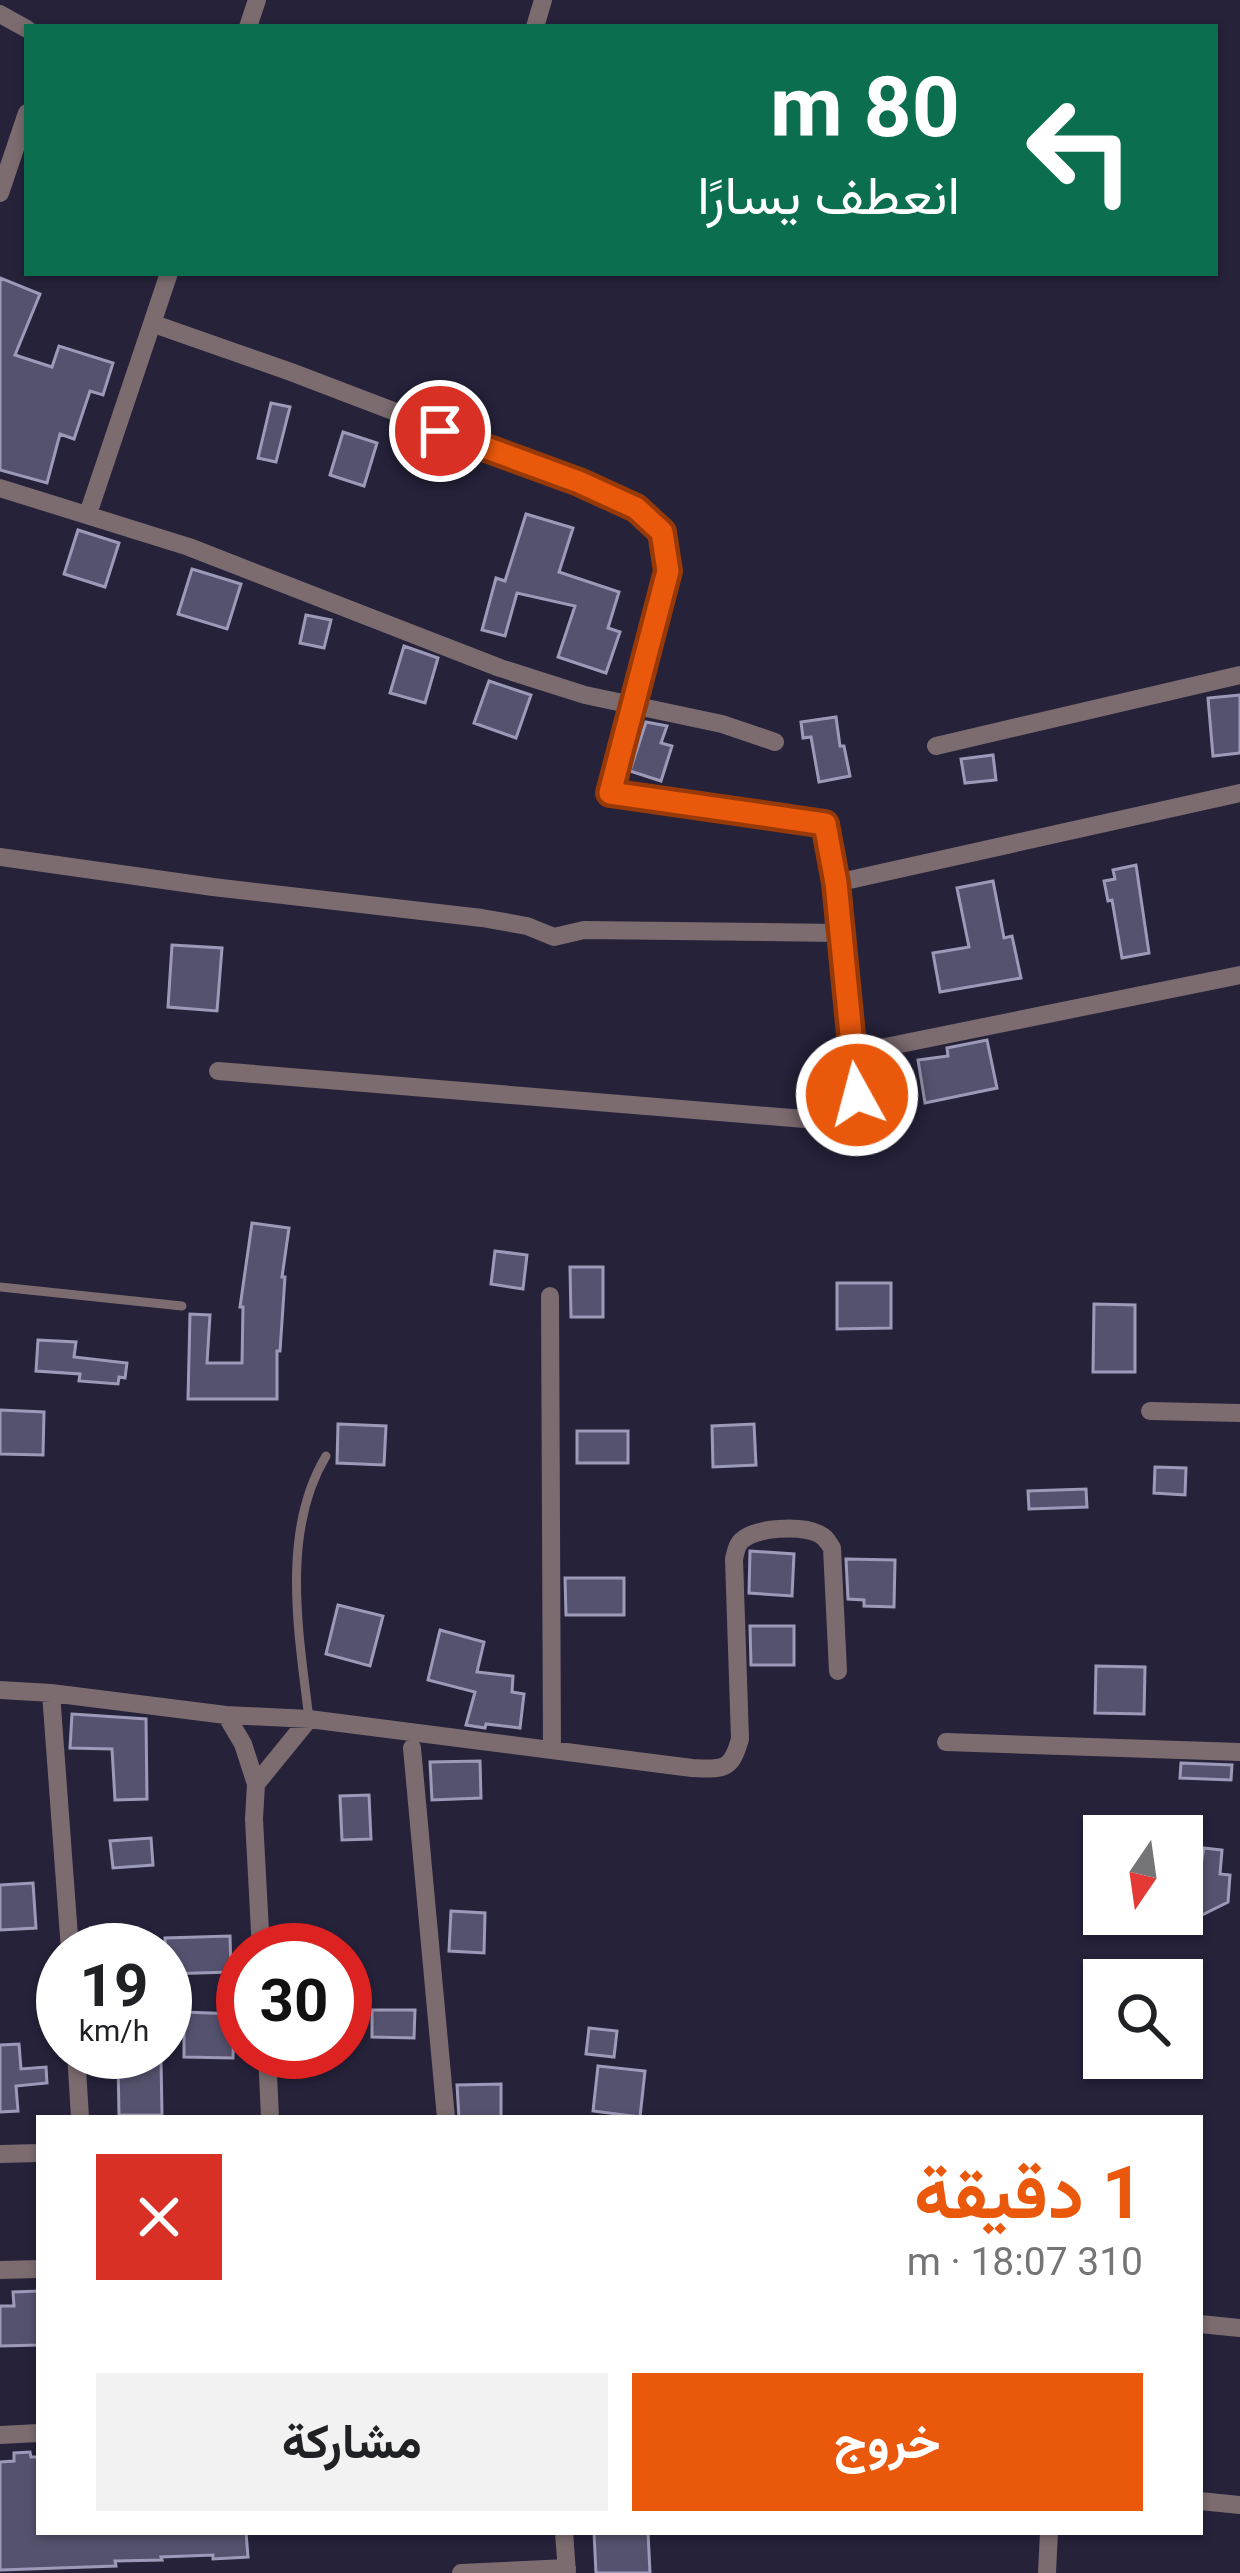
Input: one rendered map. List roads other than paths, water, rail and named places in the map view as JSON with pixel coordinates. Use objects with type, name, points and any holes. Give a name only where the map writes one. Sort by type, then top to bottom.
[{"type":"street","points":[[0,193],[24,122]]},
{"type":"street","points":[[88,514],[168,276]]},
{"type":"street","points":[[154,324],[579,482],[636,508],[662,532],[668,571],[610,793],[825,824],[836,883],[857,1095],[829,1120],[218,1071]]},
{"type":"street","points":[[0,488],[189,547],[500,668],[632,707],[722,724],[775,742]]},
{"type":"street","points":[[936,746],[1240,675]]},
{"type":"street","points":[[836,883],[1240,794]]},
{"type":"street","points":[[0,856],[482,918],[527,926],[554,937],[584,930],[840,933]]},
{"type":"street","points":[[851,1054],[1240,975]]},
{"type":"street","points":[[550,1296],[551,1750]]},
{"type":"street","points":[[1150,1412],[1240,1412]]},
{"type":"street","points":[[0,1690],[309,1719],[719,1769],[736,1756],[740,1739],[737,1545],[758,1532],[780,1528],[822,1535],[832,1548],[838,1671]]},
{"type":"street","points":[[51,1693],[68,1923]]},
{"type":"street","points":[[226,1714],[244,1744],[256,1784],[260,1923]]},
{"type":"street","points":[[256,1784],[309,1719]]},
{"type":"street","points":[[946,1742],[1240,1751]]},
{"type":"street","points":[[412,1748],[446,2115]]},
{"type":"street","points":[[78,2079],[80,2115]]},
{"type":"street","points":[[268,2079],[270,2115]]},
{"type":"street","points":[[0,2154],[36,2152]]},
{"type":"street","points":[[0,2270],[36,2269]]},
{"type":"street","points":[[1203,2324],[1240,2328]]},
{"type":"street","points":[[0,2435],[36,2433]]},
{"type":"street","points":[[1203,2500],[1240,2504]]},
{"type":"street","points":[[461,2573],[567,2571],[564,2535]]},
{"type":"street","points":[[1047,2573],[1049,2535]]},
{"type":"lane","points":[[0,1287],[182,1306]]},
{"type":"lane","points":[[309,1719],[296,1608],[298,1566],[311,1480],[326,1456]]}]
